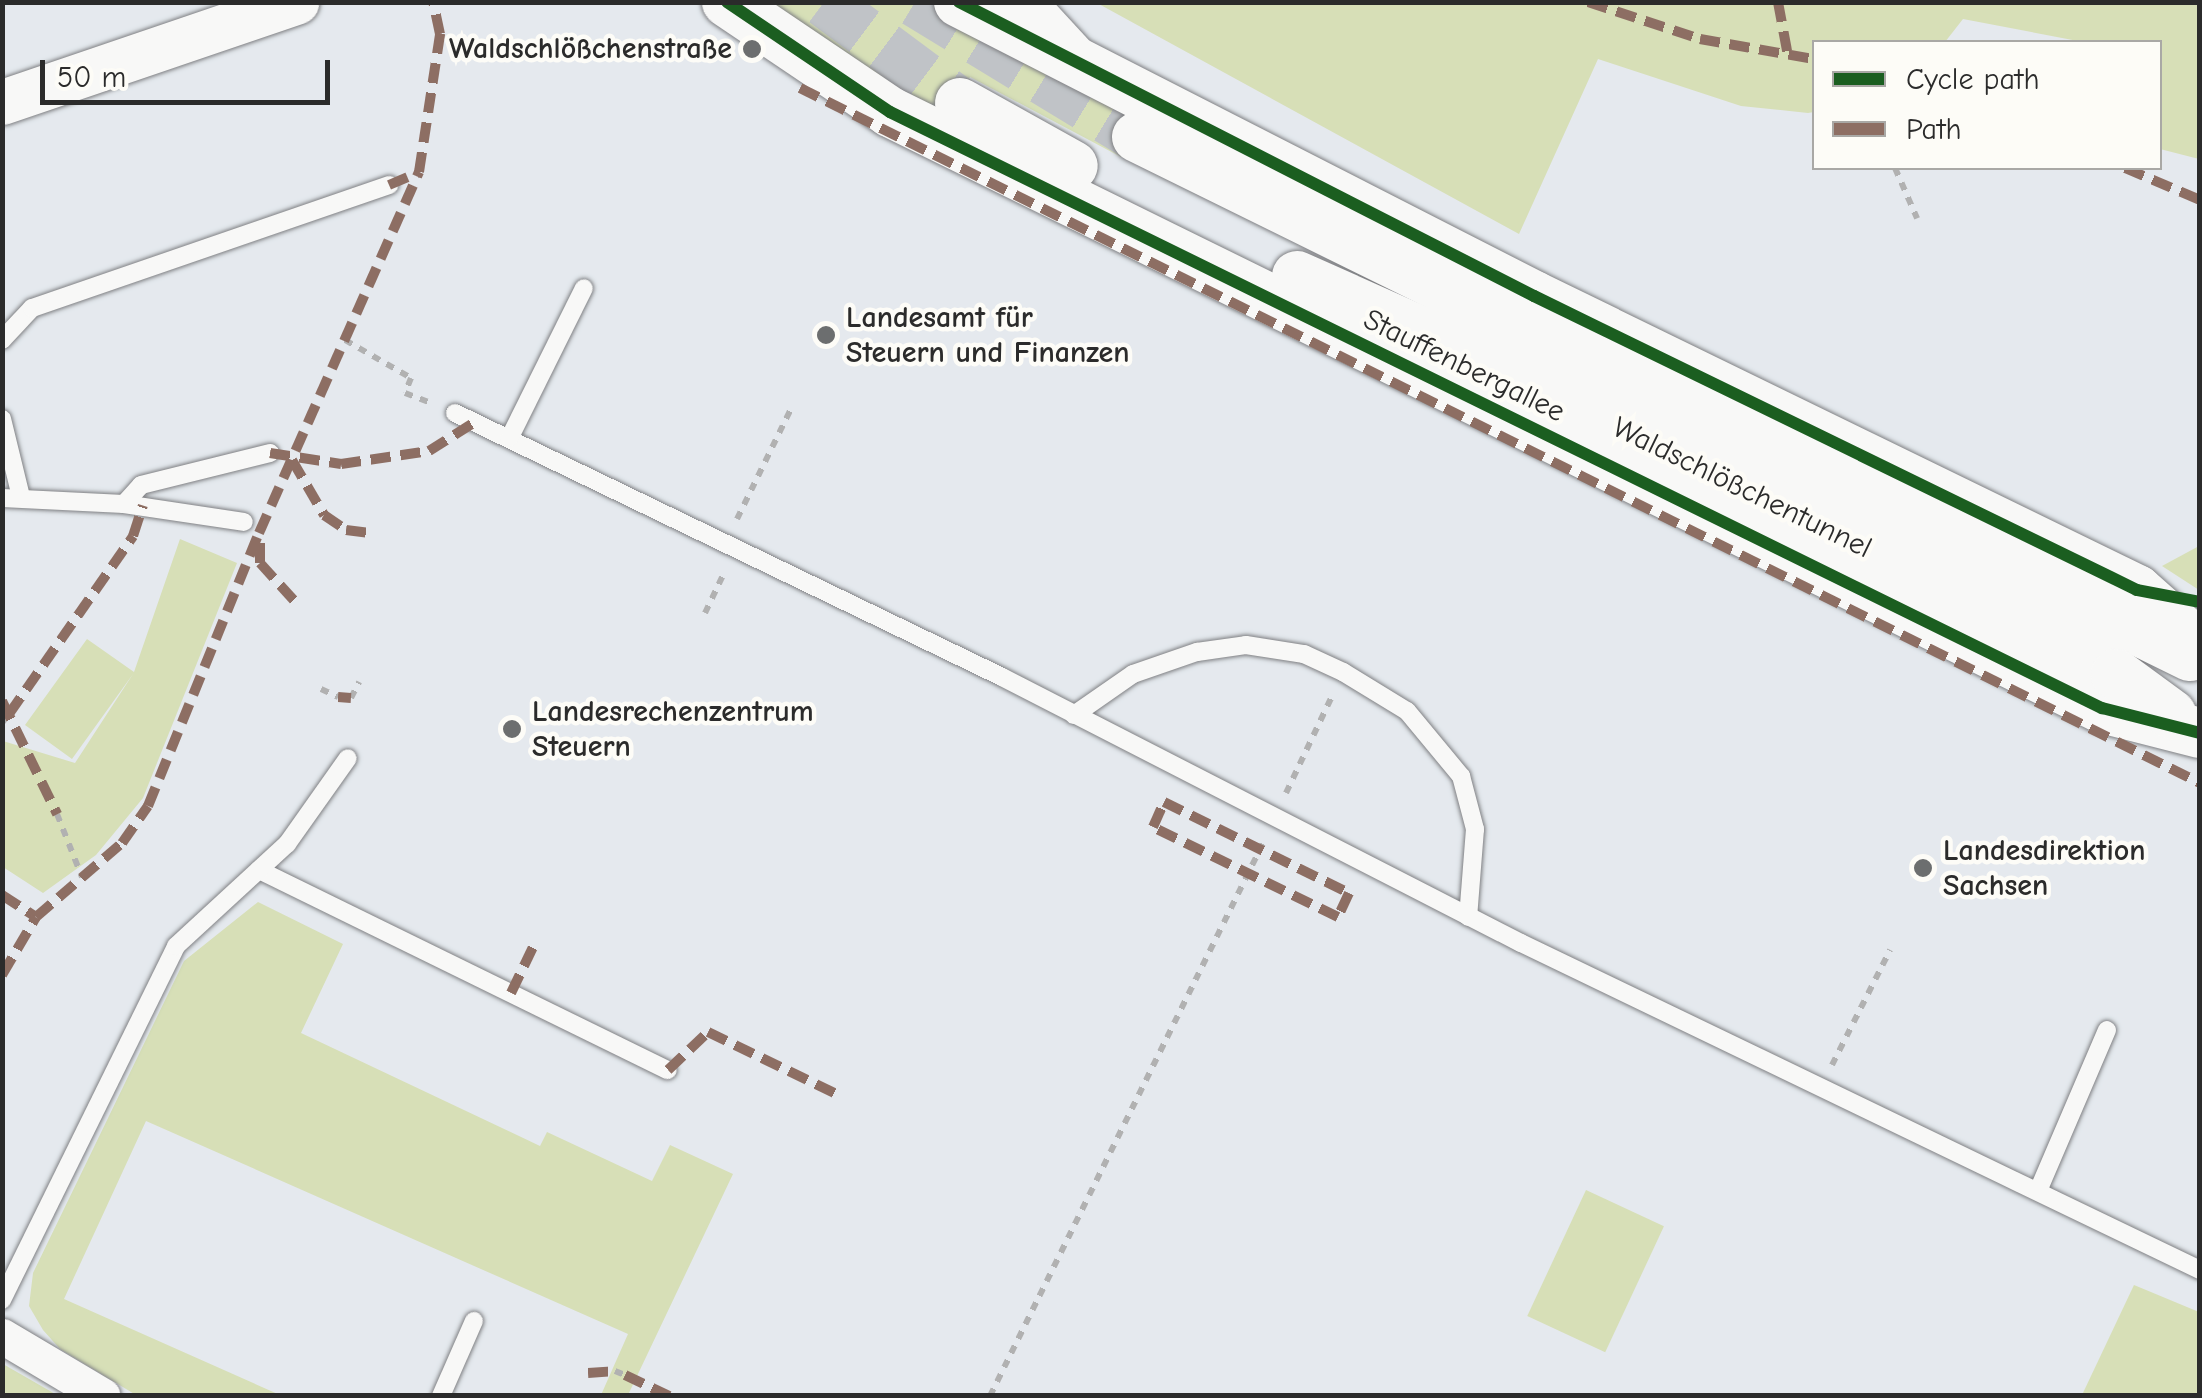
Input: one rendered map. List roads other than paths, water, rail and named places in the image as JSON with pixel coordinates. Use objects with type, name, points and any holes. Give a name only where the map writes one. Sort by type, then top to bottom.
[{"type":"main road","name":"Stauffenbergallee","points":[[727,2],[890,112],[2102,708],[2196,731]]},
{"type":"main road","points":[[958,2],[1534,296],[2136,590],[2200,646]]},
{"type":"main road","name":"Waldschlößchentunnel","points":[[960,104],[1110,186],[1458,348],[2116,674],[2196,731]]},
{"type":"main road","name":"Waldschlößchentunnel","points":[[1137,136],[2200,660]]},
{"type":"street","points":[[2,102],[296,2]]},
{"type":"street","points":[[1023,2],[1079,62]]},
{"type":"street","points":[[2,1336],[103,1396]]},
{"type":"lane","points":[[2,340],[32,308],[389,185]]},
{"type":"lane","points":[[510,437],[584,288]]},
{"type":"lane","points":[[455,413],[1074,715],[1468,916],[2200,1270]]},
{"type":"lane","points":[[2,419],[12,498],[124,504],[244,522]]},
{"type":"lane","points":[[124,504],[141,484],[270,453]]},
{"type":"lane","points":[[1074,715],[1133,674],[1197,652],[1246,645],[1304,654],[1343,672],[1407,712],[1461,776],[1475,828],[1468,916]]},
{"type":"lane","points":[[2,1300],[176,946],[316,811],[348,758]]},
{"type":"lane","points":[[258,870],[668,1070]]},
{"type":"lane","points":[[2038,1191],[2107,1030]]},
{"type":"lane","points":[[440,1396],[474,1320]]},
{"type":"tunnel","points":[[824,2],[960,103]]},
{"type":"tunnel","points":[[915,2],[1137,137]]},
{"type":"place","name":"Waldschlößchenstraße","points":[[752,49]]},
{"type":"place","name":"Landesamt für Steuern und Finanzen","points":[[826,335]]},
{"type":"place","name":"Landesrechenzentrum Steuern","points":[[512,729]]},
{"type":"place","name":"Landesdirektion Sachsen","points":[[1923,868]]}]
